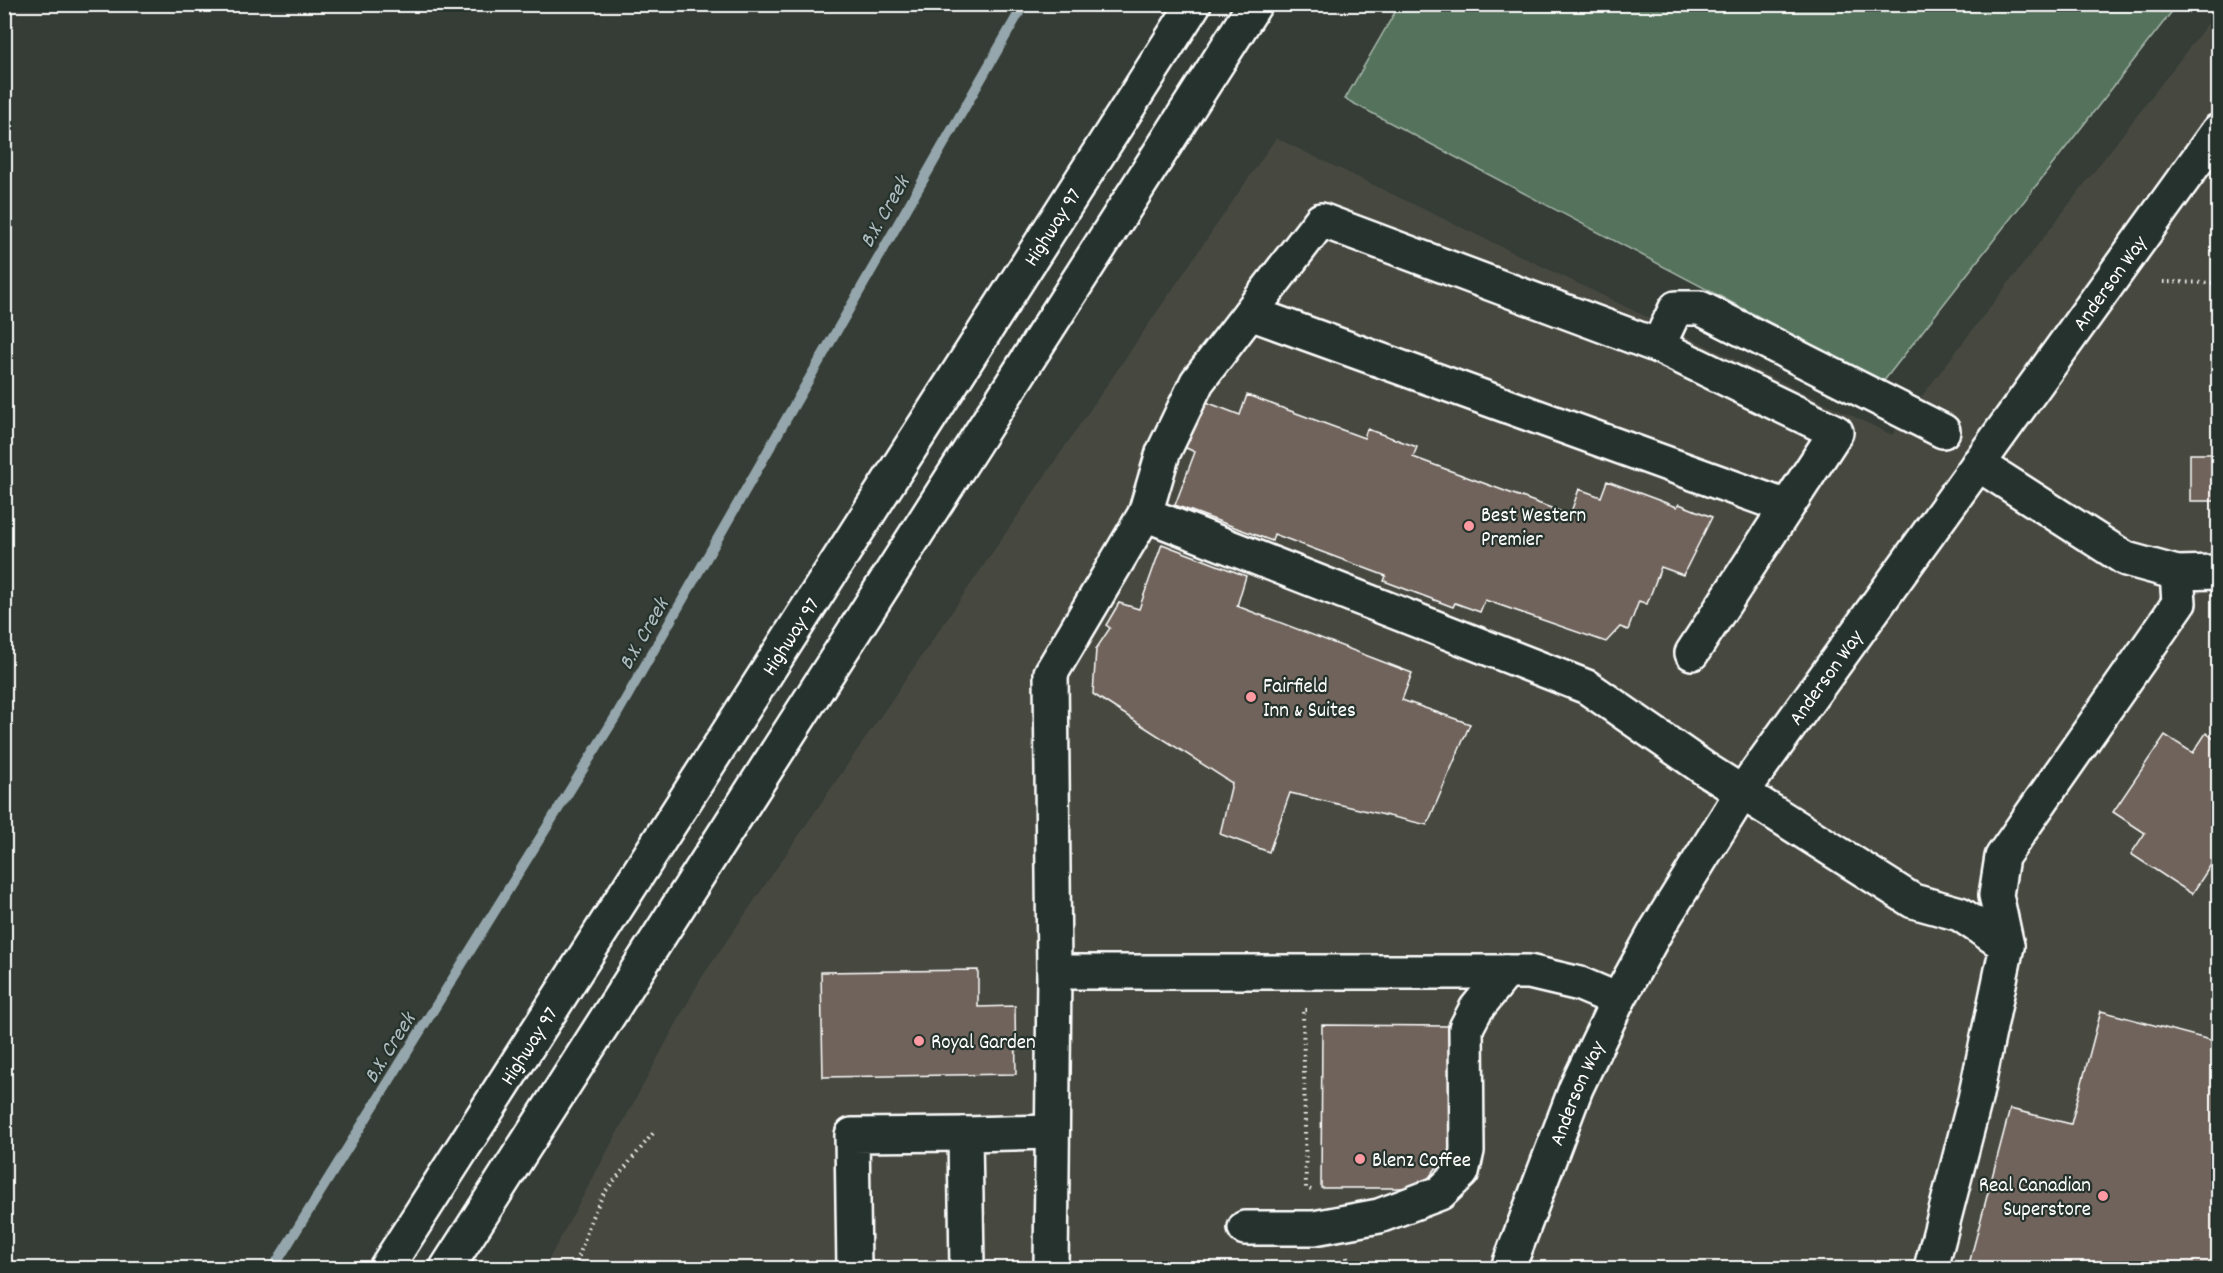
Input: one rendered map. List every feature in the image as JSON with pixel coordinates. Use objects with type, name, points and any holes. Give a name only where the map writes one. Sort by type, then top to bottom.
[{"type":"main road","name":"Highway 97","points":[[386,1269],[1194,4]]},
{"type":"main road","points":[[447,1269],[1255,4]]},
{"type":"main road","name":"Anderson Way","points":[[1508,1269],[1576,1088],[1617,1000],[1657,929],[1743,791],[2218,131]]},
{"type":"main road","points":[[1051,1269],[1054,972],[1051,673],[1145,514],[1162,453],[1197,382],[1321,220],[1658,346],[1836,432],[1692,653]]},
{"type":"main road","points":[[1658,346],[1676,308],[1700,308],[1943,431]]},
{"type":"main road","points":[[1250,313],[1787,507]]},
{"type":"main road","points":[[1977,464],[2126,559],[2177,573],[2218,572]]},
{"type":"main road","points":[[1145,514],[1587,687],[1704,769],[1743,791],[1913,901],[1960,914],[2007,946]]},
{"type":"main road","points":[[1931,1269],[1976,1099],[2007,946],[1996,895],[2002,857],[2179,603],[2177,573]]},
{"type":"main road","points":[[1054,972],[1528,972],[1580,984],[1617,1000]]},
{"type":"main road","points":[[1245,1228],[1314,1228],[1379,1216],[1440,1193],[1462,1172],[1467,1151],[1466,1028],[1476,1009],[1506,972]]},
{"type":"main road","points":[[854,1269],[852,1135],[1052,1132]]},
{"type":"main road","points":[[965,1134],[967,1269]]},
{"type":"path","points":[[2163,282],[2218,283]]},
{"type":"path","points":[[1315,1010],[1303,1010],[1306,1188],[1317,1192]]},
{"type":"path","points":[[575,1269],[592,1217],[604,1192],[655,1131]]},
{"type":"shaded area","points":[[2218,10],[2218,1268],[544,1268],[700,980],[1276,138],[1892,435]]},
{"type":"green space","points":[[1399,5],[2177,5],[1883,382],[1345,99]]},
{"type":"building","name":"Best Western Premier","points":[[1247,395],[1364,438],[1367,429],[1417,447],[1413,457],[1570,515],[1579,489],[1601,497],[1607,481],[1677,507],[1679,504],[1712,517],[1683,575],[1661,567],[1647,604],[1639,601],[1628,630],[1620,627],[1606,642],[1485,600],[1480,612],[1455,603],[1453,607],[1384,581],[1386,576],[1274,534],[1272,541],[1175,505],[1195,452],[1184,447],[1201,400],[1240,415]]},
{"type":"building","points":[[2190,454],[2218,454],[2218,501],[2190,501]]},
{"type":"building","name":"Fairfield Inn & Suites","points":[[1162,544],[1246,576],[1237,606],[1412,673],[1402,700],[1470,724],[1427,825],[1290,793],[1269,852],[1220,834],[1232,783],[1093,694],[1096,649],[1110,628],[1106,625],[1119,603],[1139,609]]},
{"type":"building","points":[[2206,733],[2218,742],[2218,854],[2192,894],[2131,854],[2145,833],[2113,812],[2165,735],[2193,753]]},
{"type":"building","name":"Royal Garden","points":[[978,970],[978,1007],[1015,1006],[1016,1074],[823,1077],[821,972]]},
{"type":"building","name":"Real Canadian Superstore","points":[[2101,1011],[2218,1042],[2218,1268],[1968,1268],[2010,1109],[2071,1124]]},
{"type":"building","points":[[1322,1025],[1451,1026],[1450,1150],[1421,1188],[1321,1188]]},
{"type":"waterway","name":"B.X. Creek","points":[[273,1268],[616,716],[1024,4]]},
{"type":"place","name":"Best Western Premier","points":[[1469,526]]},
{"type":"place","name":"Fairfield Inn & Suites","points":[[1251,697]]},
{"type":"place","name":"Royal Garden","points":[[919,1041]]},
{"type":"place","name":"Blenz Coffee","points":[[1360,1159]]},
{"type":"place","name":"Real Canadian Superstore","points":[[2103,1196]]}]
